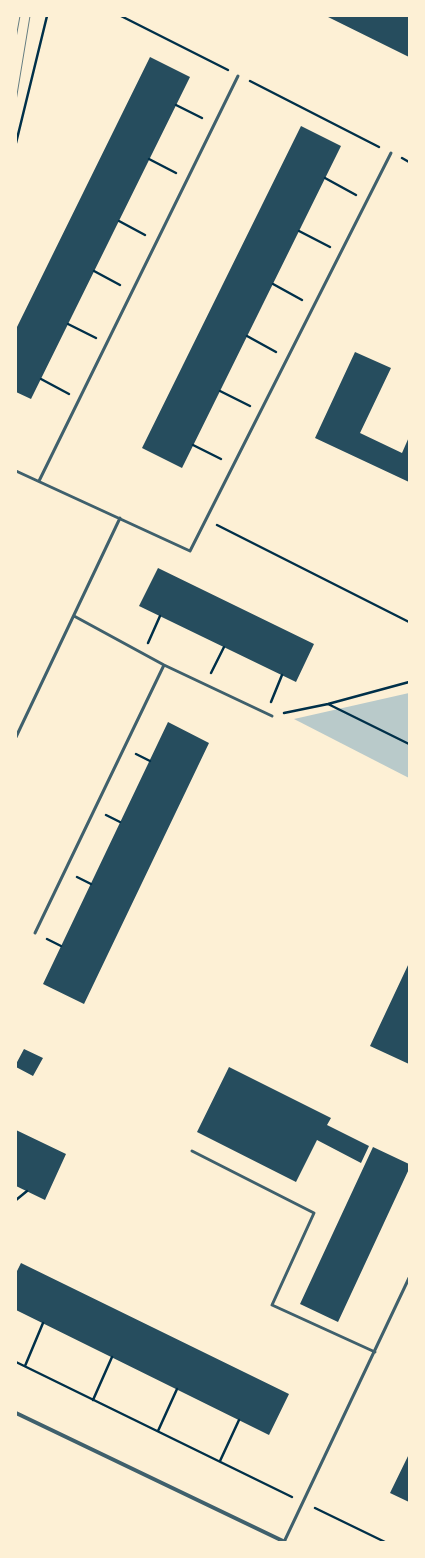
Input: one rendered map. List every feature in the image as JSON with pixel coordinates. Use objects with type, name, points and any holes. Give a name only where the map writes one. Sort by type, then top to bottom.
[{"type":"street","points":[[16,1413],[284,1542]]},
{"type":"lane","points":[[39,481],[238,76]]},
{"type":"lane","points":[[16,471],[190,551],[391,153]]},
{"type":"lane","points":[[16,737],[120,518]]},
{"type":"lane","points":[[74,616],[164,665],[272,716]]},
{"type":"lane","points":[[35,933],[164,665]]},
{"type":"lane","points":[[192,1151],[314,1213],[272,1304],[375,1352]]},
{"type":"lane","points":[[284,1542],[409,1278]]},
{"type":"path","points":[[16,143],[47,16]]},
{"type":"path","points":[[121,16],[409,162]]},
{"type":"path","points":[[176,105],[214,124]]},
{"type":"path","points":[[149,159],[188,179]]},
{"type":"path","points":[[325,178],[367,201]]},
{"type":"path","points":[[119,221],[157,242]]},
{"type":"path","points":[[299,231],[341,252]]},
{"type":"path","points":[[94,271],[132,291]]},
{"type":"path","points":[[272,284],[314,306]]},
{"type":"path","points":[[68,324],[107,344]]},
{"type":"path","points":[[247,336],[288,358]]},
{"type":"path","points":[[41,379],[79,399]]},
{"type":"path","points":[[220,391],[261,411]]},
{"type":"path","points":[[193,445],[233,466]]},
{"type":"path","points":[[206,519],[409,622]]},
{"type":"path","points":[[144,654],[160,616]]},
{"type":"path","points":[[206,685],[224,647]]},
{"type":"path","points":[[266,713],[282,675]]},
{"type":"path","points":[[272,716],[328,704],[409,682]]},
{"type":"path","points":[[328,704],[409,744]]},
{"type":"path","points":[[16,1200],[27,1191]]},
{"type":"path","points":[[25,1366],[43,1323]]},
{"type":"path","points":[[93,1400],[112,1357]]},
{"type":"path","points":[[16,1362],[385,1542]]},
{"type":"path","points":[[158,1431],[177,1389]]},
{"type":"path","points":[[220,1462],[239,1420]]},
{"type":"shaded area","points":[[409,693],[409,778],[294,719]]},
{"type":"building","points":[[326,16],[409,16],[409,57]]},
{"type":"building","points":[[150,57],[190,77],[31,399],[16,392],[16,329]]},
{"type":"building","points":[[301,126],[341,146],[182,468],[142,448]]},
{"type":"building","points":[[355,352],[391,368],[360,433],[402,453],[409,437],[409,482],[315,438]]},
{"type":"building","points":[[158,568],[314,644],[296,682],[139,606]]},
{"type":"building","points":[[168,722],[209,743],[84,1004],[43,984]]},
{"type":"building","points":[[409,963],[409,1064],[370,1046]]},
{"type":"building","points":[[24,1049],[43,1058],[33,1076],[16,1067],[16,1064]]},
{"type":"building","points":[[229,1067],[331,1118],[327,1125],[369,1146],[361,1163],[317,1140],[296,1182],[197,1132]]},
{"type":"building","points":[[16,1130],[66,1154],[45,1200],[16,1186]]},
{"type":"building","points":[[373,1147],[409,1164],[409,1169],[338,1322],[300,1304]]},
{"type":"building","points":[[21,1263],[289,1394],[269,1435],[16,1310],[16,1273]]},
{"type":"building","points":[[409,1454],[409,1502],[390,1493]]},
{"type":"tram line","points":[[16,38],[20,16]]},
{"type":"tram line","points":[[16,101],[30,16]]}]
